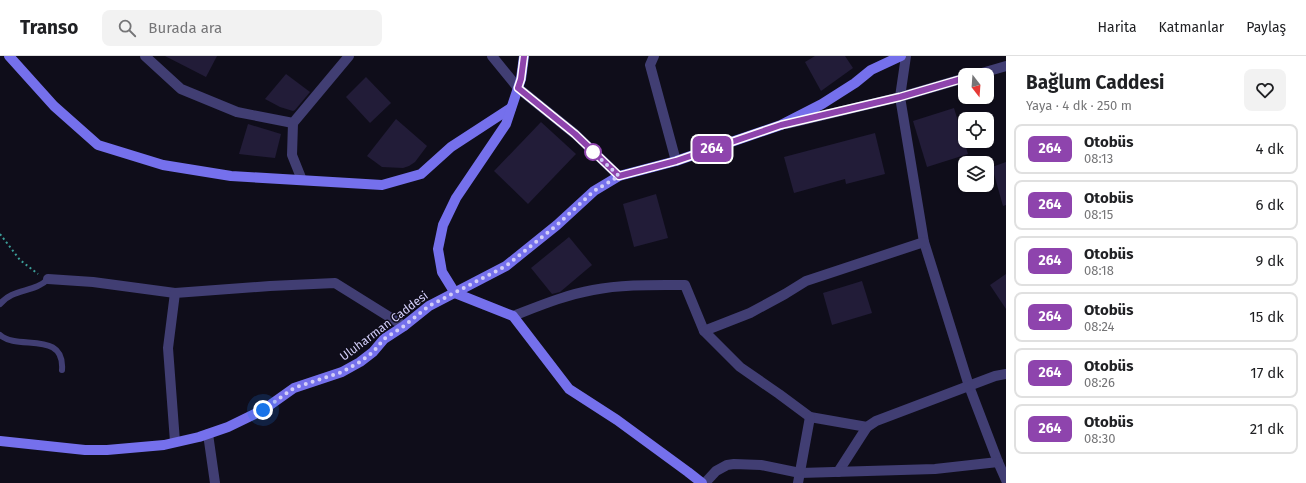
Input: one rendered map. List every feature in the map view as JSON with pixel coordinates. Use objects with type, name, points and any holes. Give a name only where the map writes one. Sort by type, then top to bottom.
[{"type":"street","points":[[9,56],[54,106],[98,145],[163,165],[231,176],[382,186],[421,174],[451,147],[511,108]]},
{"type":"street","points":[[145,56],[181,89],[237,112],[293,123]]},
{"type":"street","points":[[302,180],[292,155],[293,123],[349,56]]},
{"type":"street","points":[[492,56],[518,88],[575,134],[619,176]]},
{"type":"street","points":[[524,56],[521,79],[506,124],[456,198],[443,225],[438,249],[442,272],[455,293],[513,316],[569,389],[617,420],[702,483]]},
{"type":"street","points":[[654,56],[650,65],[676,161]]},
{"type":"street","name":"Uluharman Caddesi","points":[[0,441],[95,450],[147,447],[208,434],[228,427],[263,410],[294,388],[352,368],[373,352],[384,339],[404,326],[429,306],[506,266],[557,225],[594,191],[619,176],[676,161],[781,125],[822,104],[855,83],[871,70],[901,56]]},
{"type":"street","points":[[906,56],[900,97],[924,242],[969,386],[1006,480]]},
{"type":"street","points":[[994,69],[1006,66]]},
{"type":"street","points":[[781,125],[900,97],[958,80]]},
{"type":"street","points":[[704,331],[750,313],[806,281],[924,242]]},
{"type":"street","points":[[48,279],[93,282],[174,293],[335,283],[404,326]]},
{"type":"street","points":[[513,316],[563,297],[593,290],[639,286],[685,285],[704,331],[740,367],[810,417],[868,427]]},
{"type":"street","points":[[174,293],[168,348],[175,442]]},
{"type":"street","points":[[838,472],[868,427],[876,421],[995,376],[1006,374]]},
{"type":"street","points":[[798,483],[810,417]]},
{"type":"street","points":[[208,434],[215,483]]},
{"type":"street","points":[[705,483],[716,471],[727,465],[734,464],[761,465],[800,473],[934,469],[998,462]]},
{"type":"lane","points":[[0,304],[12,294],[38,286],[48,279]]},
{"type":"lane","points":[[0,335],[10,340],[43,344],[51,347],[59,354],[62,370]]},
{"type":"path","points":[[0,234],[23,263],[33,271],[48,279]]},
{"type":"building","points":[[165,56],[217,56],[206,77]]},
{"type":"building","points":[[815,56],[845,56],[853,68],[821,91],[805,62]]},
{"type":"building","points":[[286,74],[310,92],[293,111],[280,107],[265,99]]},
{"type":"building","points":[[366,77],[391,103],[370,123],[346,97]]},
{"type":"building","points":[[954,108],[958,121],[958,148],[966,148],[968,154],[927,167],[913,121]]},
{"type":"building","points":[[396,119],[427,146],[415,162],[409,166],[403,168],[382,167],[367,156]]},
{"type":"building","points":[[541,122],[576,154],[528,204],[494,171]]},
{"type":"building","points":[[248,124],[281,134],[275,158],[239,154]]},
{"type":"building","points":[[875,133],[885,174],[846,184],[845,179],[794,193],[784,157]]},
{"type":"building","points":[[1006,162],[1006,205],[1003,206],[994,174],[994,166]]},
{"type":"building","points":[[656,194],[668,238],[634,247],[623,204]]},
{"type":"building","points":[[569,237],[592,265],[560,292],[552,294],[531,268]]},
{"type":"building","points":[[1006,274],[1006,309],[990,285]]},
{"type":"building","points":[[862,281],[872,313],[832,325],[823,293]]},
{"type":"bus line","name":"264","points":[[524,56],[521,79],[518,88],[575,134],[619,176],[676,161],[781,125],[900,97],[958,80]]},
{"type":"route","points":[[263,410],[294,388],[352,368],[373,352],[384,339],[404,326],[429,306],[506,266],[557,225],[594,191],[619,176],[593,152]]}]
